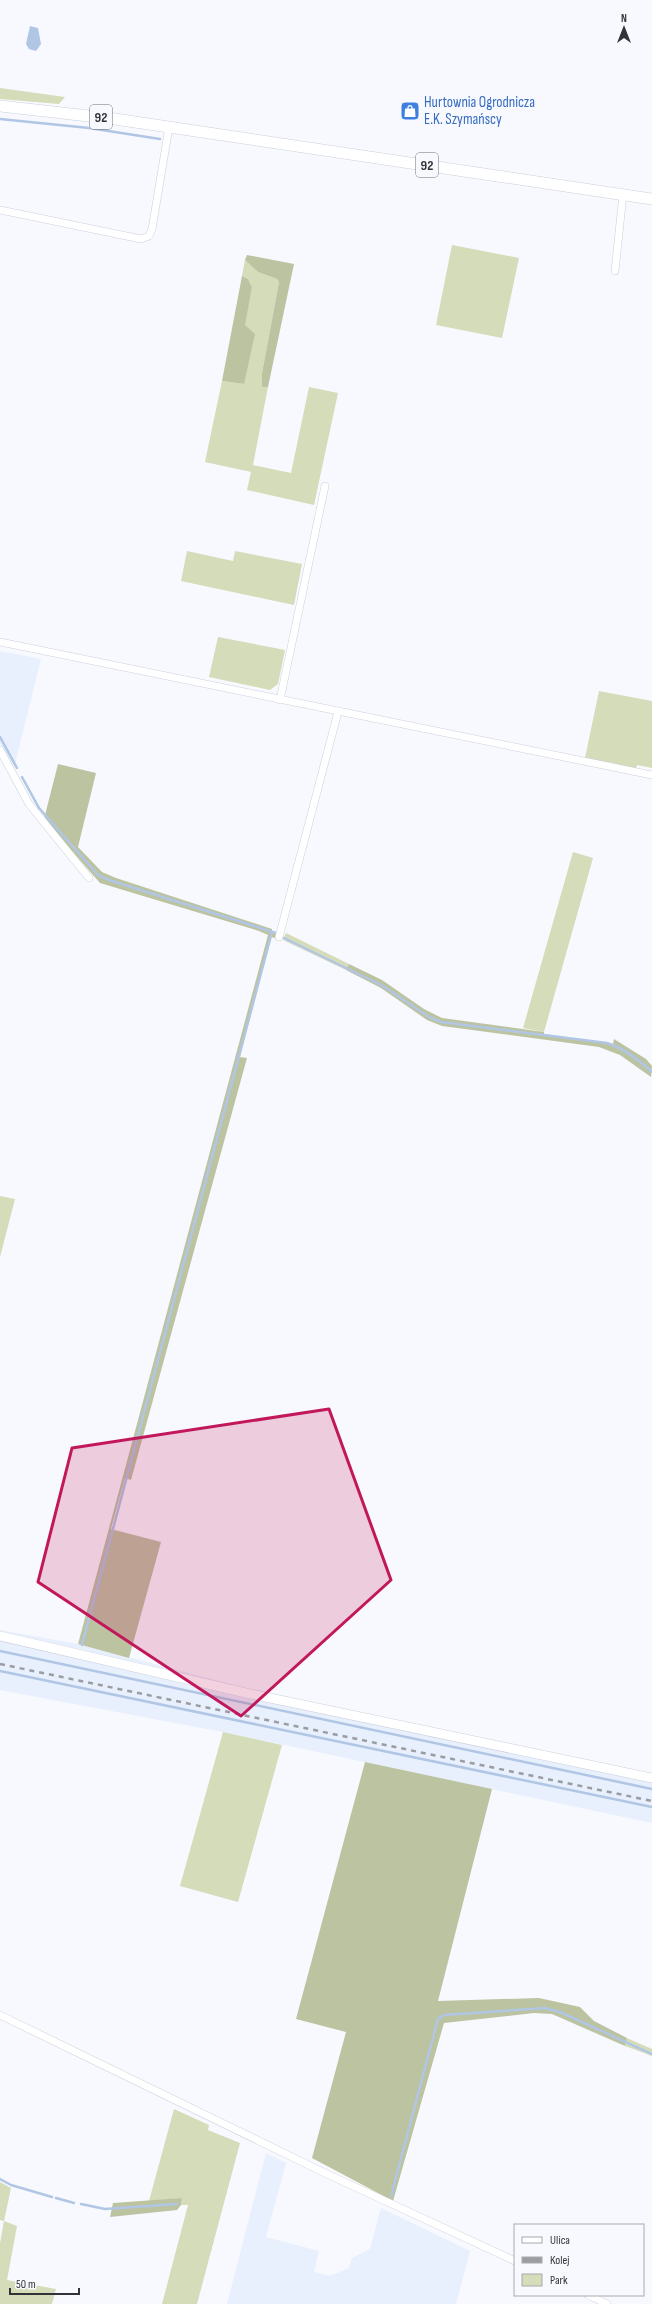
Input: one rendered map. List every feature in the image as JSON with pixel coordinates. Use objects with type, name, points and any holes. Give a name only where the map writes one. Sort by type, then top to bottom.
[{"type":"main road","name":"92","points":[[0,106],[168,127],[652,199]]},
{"type":"street","points":[[0,210],[141,238],[149,236],[164,160],[168,127]]},
{"type":"street","points":[[615,271],[623,194]]},
{"type":"street","points":[[280,700],[325,486]]},
{"type":"street","points":[[0,642],[652,775]]},
{"type":"street","points":[[279,937],[338,712]]},
{"type":"street","points":[[0,750],[29,804],[89,878]]},
{"type":"street","points":[[0,1636],[238,1692],[652,1778]]},
{"type":"street","points":[[0,2015],[327,2174],[514,2261]]},
{"type":"street","points":[[590,2296],[607,2304]]},
{"type":"highlighted area","points":[[329,1409],[391,1580],[241,1716],[38,1582],[72,1448]]},
{"type":"shaded area","points":[[0,651],[41,659],[14,768],[0,743]]},
{"type":"shaded area","points":[[0,1630],[78,1644],[250,1689],[652,1775],[652,1823],[223,1732],[0,1690]]},
{"type":"shaded area","points":[[266,2153],[286,2163],[266,2237],[319,2251],[314,2272],[330,2276],[349,2268],[352,2258],[370,2249],[381,2208],[470,2251],[456,2304],[227,2304]]},
{"type":"green space","points":[[0,88],[65,97],[59,104],[0,99]]},
{"type":"green space","points":[[452,245],[519,258],[502,338],[436,325]]},
{"type":"green space","points":[[247,255],[294,264],[268,387],[262,387],[262,373],[279,282],[277,279],[258,272],[245,260]]},
{"type":"green space","points":[[245,260],[258,272],[277,279],[279,282],[262,373],[262,386],[268,387],[253,465],[291,473],[309,387],[338,393],[314,505],[247,490],[251,472],[205,462],[222,381],[244,384],[244,325],[252,287],[248,279],[242,276]]},
{"type":"green space","points":[[242,276],[248,279],[252,287],[245,325],[255,334],[244,384],[222,381]]},
{"type":"green space","points":[[187,551],[233,561],[235,551],[302,564],[294,605],[181,581]]},
{"type":"green space","points":[[218,637],[285,650],[278,684],[270,690],[209,677]]},
{"type":"green space","points":[[599,691],[652,701],[652,768],[637,765],[636,769],[585,758]]},
{"type":"green space","points":[[58,764],[96,773],[78,847],[102,872],[116,878],[272,929],[272,933],[276,934],[275,938],[271,937],[240,1057],[247,1058],[131,1480],[125,1478],[111,1529],[161,1542],[129,1658],[78,1644],[268,935],[100,883],[44,819]]},
{"type":"green space","points":[[573,852],[593,858],[544,1032],[523,1028]]},
{"type":"green space","points":[[286,933],[349,964],[346,970],[283,940]]},
{"type":"green space","points":[[349,964],[382,980],[424,1009],[442,1018],[544,1032],[544,1034],[613,1044],[614,1039],[646,1059],[652,1066],[651,1077],[620,1055],[599,1047],[442,1026],[427,1020],[381,988],[346,970]]},
{"type":"green space","points":[[0,1196],[15,1199],[0,1257]]},
{"type":"green space","points":[[223,1732],[282,1745],[238,1902],[180,1886]]},
{"type":"green space","points":[[365,1762],[492,1789],[438,2001],[539,1998],[580,2007],[594,2021],[627,2038],[625,2046],[552,2014],[534,2013],[444,2023],[393,2201],[312,2158],[346,2032],[296,2019]]},
{"type":"green space","points":[[627,2038],[652,2049],[652,2056],[625,2046]]},
{"type":"green space","points":[[174,2109],[209,2125],[208,2130],[240,2143],[197,2304],[162,2304],[188,2205],[181,2205],[182,2198],[149,2201]]},
{"type":"green space","points":[[0,2182],[11,2188],[4,2221],[0,2220]]},
{"type":"green space","points":[[182,2198],[181,2205],[177,2210],[110,2217],[113,2203]]},
{"type":"green space","points":[[4,2221],[17,2226],[7,2280],[56,2289],[52,2304],[0,2304],[0,2243]]},
{"type":"water","points":[[30,26],[38,28],[41,44],[36,51],[29,49],[26,44]]},
{"type":"waterway","points":[[0,119],[89,128],[160,139]]},
{"type":"waterway","points":[[0,737],[17,768]]},
{"type":"waterway","points":[[22,777],[39,808],[98,875],[109,880],[276,933]]},
{"type":"waterway","points":[[82,1645],[272,932]]},
{"type":"waterway","points":[[284,938],[383,986],[429,1017],[441,1022],[607,1043],[620,1048],[631,1055],[652,1072]]},
{"type":"waterway","points":[[0,1651],[652,1789]]},
{"type":"waterway","points":[[0,1671],[652,1807]]},
{"type":"waterway","points":[[391,2196],[438,2019],[444,2015],[545,2008],[560,2012],[652,2054]]},
{"type":"waterway","points":[[0,2179],[11,2185],[52,2197]]},
{"type":"waterway","points":[[56,2198],[74,2203]]},
{"type":"waterway","points":[[81,2204],[105,2209],[177,2204]]},
{"type":"railway","points":[[0,1664],[652,1801]]},
{"type":"place","name":"Hurtownia Ogrodnicza E.K. Szymańscy","points":[[410,111]]}]
